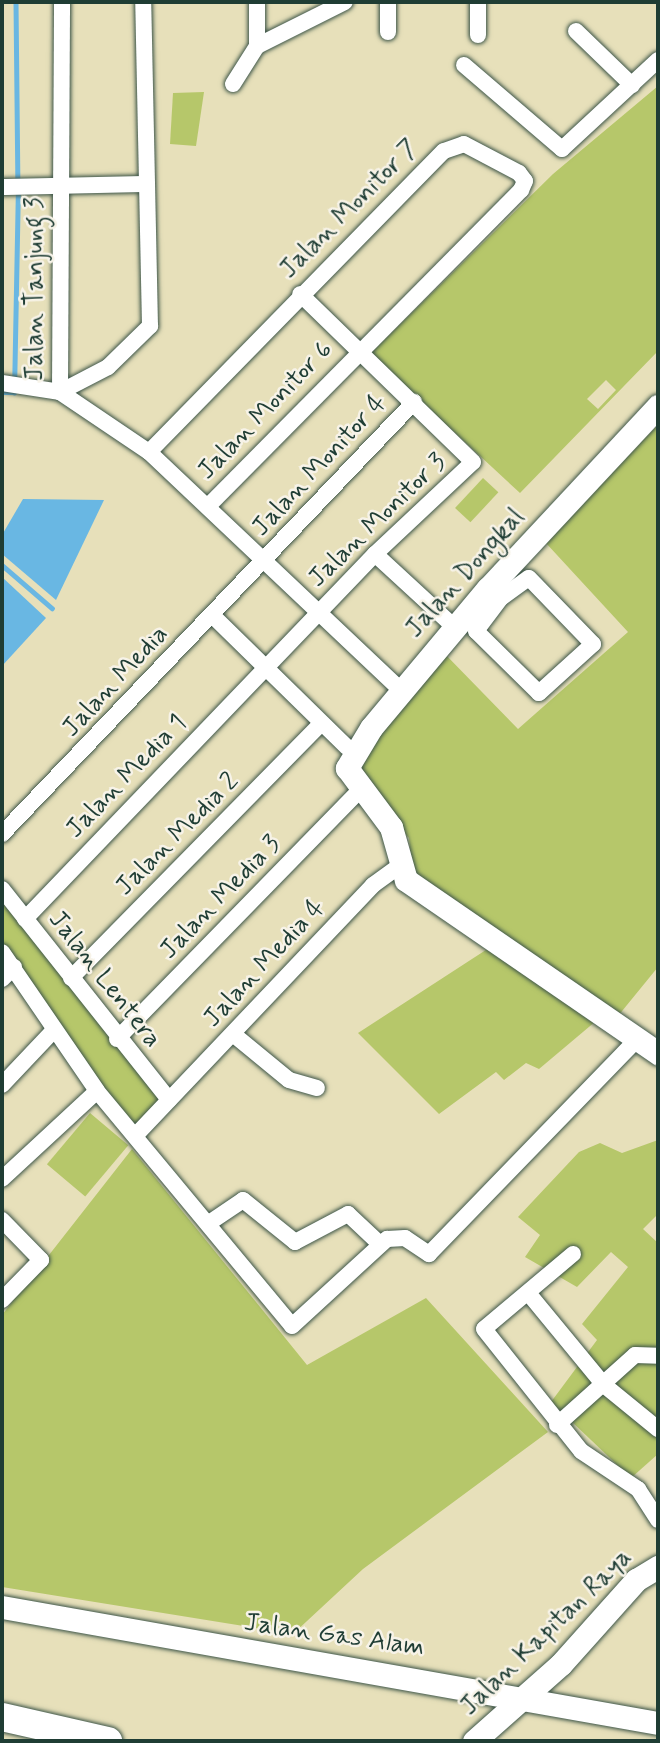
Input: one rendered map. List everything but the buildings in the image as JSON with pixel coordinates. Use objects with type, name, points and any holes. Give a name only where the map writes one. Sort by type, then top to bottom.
[{"type":"highway","points":[[2,1717],[108,1741]]},
{"type":"street","name":"Jalan Tanjung 3","points":[[60,392],[62,2]]},
{"type":"street","points":[[60,392],[108,368],[150,326],[143,2]]},
{"type":"street","points":[[233,85],[257,46],[257,2]]},
{"type":"street","points":[[257,46],[345,2]]},
{"type":"street","points":[[388,2],[388,32]]},
{"type":"street","points":[[478,2],[478,35]]},
{"type":"street","points":[[576,31],[632,85]]},
{"type":"street","points":[[464,65],[562,149],[658,60]]},
{"type":"street","name":"Jalan Monitor 7","points":[[149,452],[300,293],[452,145],[464,144],[519,173],[525,181],[521,190],[359,349]]},
{"type":"street","points":[[4,187],[147,184]]},
{"type":"street","points":[[300,293],[414,402]]},
{"type":"street","name":"Jalan Monitor 6","points":[[208,506],[359,349]]},
{"type":"street","points":[[13,383],[60,392],[149,452],[318,615],[395,685]]},
{"type":"street","name":"Jalan Monitor 3","points":[[265,670],[375,554],[473,462],[414,402]]},
{"type":"street","name":"Jalan Monitor 4","points":[[263,562],[414,402]]},
{"type":"street","name":"Jalan Dongkal","points":[[359,791],[347,773],[349,757],[658,406]]},
{"type":"street","points":[[375,554],[450,623]]},
{"type":"street","name":"Jalan Media","points":[[2,834],[263,562]]},
{"type":"street","points":[[529,578],[593,642],[592,649],[538,693],[475,631],[495,593],[529,578]]},
{"type":"street","points":[[212,615],[319,726],[347,747]]},
{"type":"street","name":"Jalan Media 1","points":[[25,919],[265,670]]},
{"type":"street","name":"Jalan Media 2","points":[[71,978],[319,726]]},
{"type":"street","points":[[359,791],[391,827],[399,866],[441,907],[639,1037],[658,1053]]},
{"type":"street","name":"Jalan Media 3","points":[[117,1039],[359,791]]},
{"type":"street","name":"Jalan Media 4","points":[[135,1136],[373,885],[399,866]]},
{"type":"street","name":"Jalan Lentera","points":[[2,889],[117,1039],[169,1100]]},
{"type":"street","points":[[2,952],[53,1031],[97,1091],[292,1326],[380,1244],[402,1237],[429,1254],[639,1037]]},
{"type":"street","points":[[2,979],[14,967]]},
{"type":"street","points":[[2,1085],[53,1031]]},
{"type":"street","points":[[233,1034],[289,1080],[317,1088]]},
{"type":"street","points":[[2,1179],[97,1091]]},
{"type":"street","points":[[209,1223],[243,1200],[294,1242],[348,1214],[380,1244]]},
{"type":"street","points":[[2,1220],[41,1260],[2,1300]]},
{"type":"street","points":[[573,1254],[529,1294],[484,1329],[557,1425],[581,1451],[638,1489],[658,1520]]},
{"type":"street","points":[[529,1294],[604,1385],[658,1429]]},
{"type":"street","points":[[557,1425],[635,1355],[658,1356]]},
{"type":"street","name":"Jalan Kapitan Raya","points":[[474,1741],[521,1695],[568,1657],[636,1580],[658,1567]]},
{"type":"street","name":"Jalan Gas Alam","points":[[2,1607],[521,1695],[658,1723]]},
{"type":"green space","points":[[658,86],[658,351],[520,493],[370,354],[553,174]],"holes":[[[606,380],[616,390],[598,409],[587,399]]]},
{"type":"green space","points":[[204,92],[196,146],[170,144],[173,93]]},
{"type":"green space","points":[[658,425],[658,967],[618,1016],[461,912],[412,869],[409,838],[357,782],[355,762],[443,652],[518,729],[628,632],[545,542]]},
{"type":"green space","points":[[483,478],[498,492],[470,522],[455,508]]},
{"type":"green space","points":[[2,889],[169,1100],[135,1136],[2,952]]},
{"type":"green space","points":[[492,946],[596,1021],[539,1069],[526,1063],[504,1080],[496,1072],[439,1114],[358,1033]]},
{"type":"green space","points":[[90,1113],[128,1145],[85,1196],[47,1164]]},
{"type":"green space","points":[[658,1140],[658,1214],[643,1229],[658,1243],[658,1454],[631,1478],[551,1402],[597,1340],[582,1324],[628,1267],[611,1252],[577,1287],[525,1257],[540,1235],[518,1217],[579,1152],[600,1143],[622,1153]]},
{"type":"green space","points":[[132,1149],[307,1365],[426,1298],[548,1432],[363,1569],[293,1634],[2,1587],[2,1315]]},
{"type":"water","points":[[23,499],[104,500],[56,600],[2,554],[2,535]]},
{"type":"water","points":[[2,577],[46,618],[2,666]]},
{"type":"waterway","points":[[16,2],[18,183]]},
{"type":"waterway","points":[[2,393],[14,393],[18,192]]},
{"type":"waterway","points":[[2,565],[52,608]]}]
